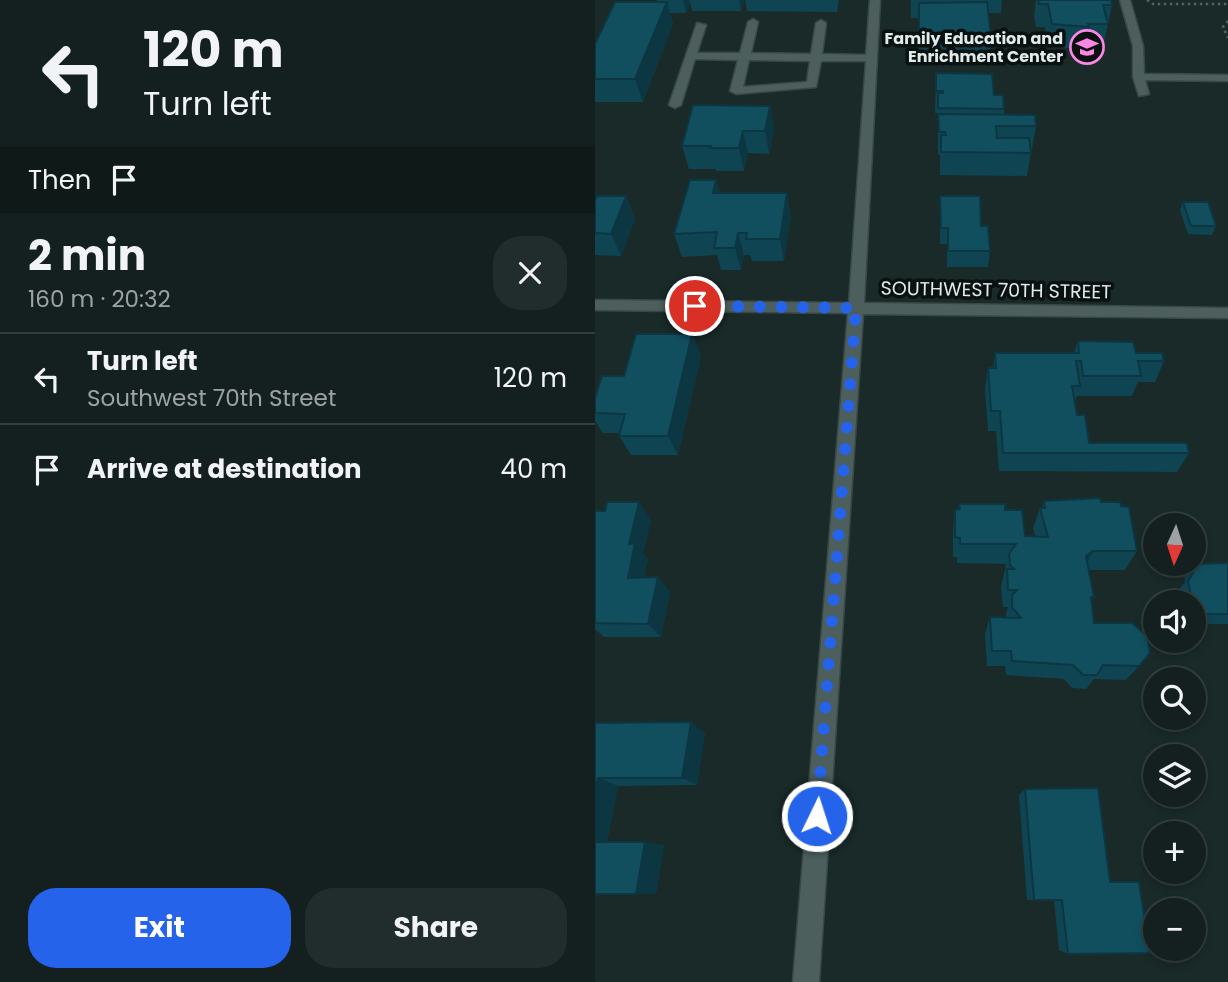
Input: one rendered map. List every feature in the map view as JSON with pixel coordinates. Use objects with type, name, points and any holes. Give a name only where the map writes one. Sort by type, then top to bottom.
[{"type":"street","points":[[806,982],[856,308],[875,0]]},
{"type":"street","points":[[1125,0],[1138,46],[1139,77],[1143,94]]},
{"type":"street","points":[[753,22],[736,91],[812,85],[821,23]]},
{"type":"street","points":[[675,105],[701,25]]},
{"type":"street","points":[[691,56],[871,58]]},
{"type":"street","points":[[1139,77],[1228,78]]},
{"type":"street","name":"SOUTHWEST 70TH STREET","points":[[595,305],[1228,313]]},
{"type":"path","points":[[1147,0],[1153,4],[1228,4]]},
{"type":"path","points":[[1228,22],[1223,27],[1228,38]]},
{"type":"building","points":[[1038,0],[1111,0],[1112,5],[1103,5],[1108,24],[1088,24],[1089,27],[1052,24],[1048,4],[1039,4]]},
{"type":"building","points":[[615,2],[667,2],[635,79],[595,79],[595,44]]},
{"type":"building","points":[[987,2],[991,37],[919,37],[919,3]]},
{"type":"building","points":[[936,73],[992,74],[994,95],[1003,95],[1004,109],[938,108],[938,93],[943,91],[936,91]]},
{"type":"building","points":[[693,105],[770,106],[765,131],[743,131],[739,148],[710,148],[711,146],[682,146]]},
{"type":"building","points":[[938,114],[1035,115],[1036,126],[996,126],[997,138],[1029,138],[1031,153],[941,152],[941,135],[946,135],[945,132],[939,132]]},
{"type":"building","points":[[690,180],[716,180],[713,193],[787,193],[780,239],[746,239],[747,233],[738,233],[735,248],[714,248],[717,232],[674,234]]},
{"type":"building","points":[[597,196],[626,196],[611,234],[595,233]]},
{"type":"building","points":[[940,196],[980,196],[981,226],[988,226],[990,251],[948,251],[948,228],[941,228]]},
{"type":"building","points":[[1183,202],[1208,202],[1216,226],[1191,226]]},
{"type":"building","points":[[636,334],[692,334],[668,436],[619,436],[625,414],[595,413],[595,398],[602,376],[624,376]]},
{"type":"building","points":[[1078,341],[1133,342],[1136,353],[1162,353],[1164,361],[1138,361],[1141,376],[1083,376],[1081,361],[1076,361],[1080,386],[1072,386],[1077,415],[1085,415],[1089,443],[1187,443],[1189,453],[1003,453],[1000,411],[991,411],[988,368],[996,368],[995,353],[1079,353]]},
{"type":"building","points":[[1100,498],[1101,502],[1120,502],[1121,506],[1129,507],[1137,551],[1093,551],[1086,556],[1094,597],[1091,597],[1094,623],[1132,623],[1143,633],[1143,653],[1150,653],[1139,666],[1103,665],[1097,675],[1083,675],[1073,665],[1012,661],[1011,651],[992,651],[990,617],[1021,618],[1012,607],[1012,595],[1017,590],[1008,590],[1007,569],[1014,569],[1010,565],[1009,554],[1016,544],[960,544],[960,538],[955,537],[955,510],[960,509],[959,504],[1005,504],[1005,510],[1022,510],[1025,536],[1048,537],[1040,508],[1045,508],[1044,501]]},
{"type":"building","points":[[607,502],[639,502],[629,544],[635,543],[628,578],[658,577],[648,624],[595,623],[595,511],[605,511]]},
{"type":"building","points":[[1228,563],[1228,614],[1206,614],[1206,590],[1190,590],[1188,581],[1191,576],[1206,576],[1206,564]]},
{"type":"building","points":[[691,722],[682,778],[598,778],[595,791],[595,723]]},
{"type":"building","points":[[1098,788],[1110,882],[1139,882],[1143,908],[1143,953],[1068,954],[1062,900],[1034,900],[1025,789]]},
{"type":"building","points":[[595,842],[645,842],[636,894],[595,894]]},
{"type":"place","name":"Family Education and Enrichment Center","points":[[1087,47]]},
{"type":"route","points":[[695,306],[856,308],[817,816]]}]
